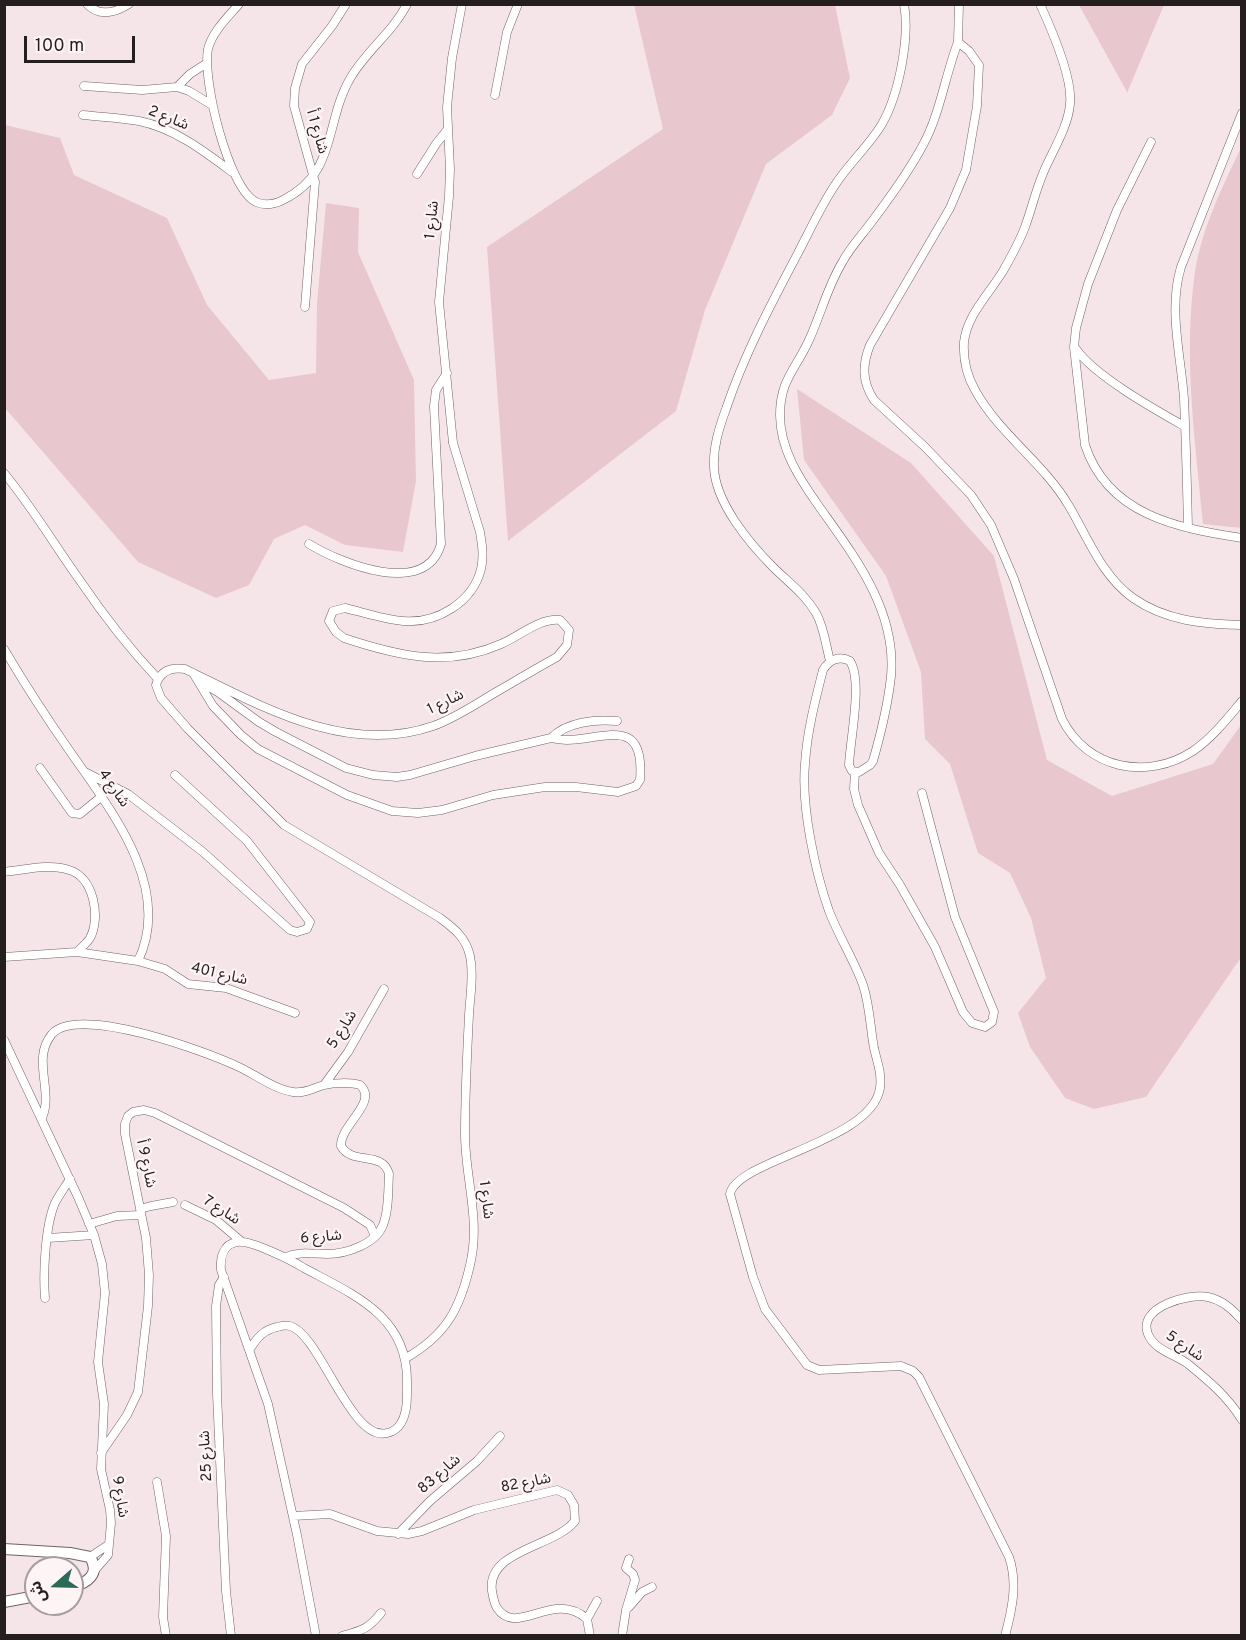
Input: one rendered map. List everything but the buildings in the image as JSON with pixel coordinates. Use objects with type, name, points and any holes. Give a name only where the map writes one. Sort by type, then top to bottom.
[{"type":"street","points":[[87,4],[96,11],[105,13],[116,12],[129,4]]},
{"type":"street","points":[[239,4],[212,38],[208,48],[207,63],[212,105],[234,173],[248,195],[255,202],[263,204],[273,204],[291,195],[314,174],[326,155],[335,113],[352,75],[394,25],[407,4]]},
{"type":"street","name":"شارع 1 أ","points":[[314,174],[294,106],[296,82],[302,64],[346,4]]},
{"type":"street","name":"شارع 1","points":[[406,1358],[424,1348],[443,1331],[451,1320],[462,1295],[474,1246],[474,1214],[465,1135],[465,1076],[471,965],[467,945],[457,930],[440,918],[284,825],[195,737],[161,698],[156,685],[161,674],[174,669],[185,669],[194,677],[266,707],[331,730],[352,734],[401,734],[435,725],[470,708],[557,657],[563,652],[570,639],[569,630],[560,620],[552,619],[485,650],[432,658],[409,656],[344,638],[331,626],[329,617],[338,608],[345,608],[403,621],[428,619],[449,610],[467,596],[481,569],[483,545],[453,443],[439,302],[449,196],[448,88],[462,4]]},
{"type":"street","points":[[495,95],[507,32],[518,4]]},
{"type":"street","points":[[830,661],[817,614],[799,590],[761,555],[743,533],[726,506],[716,478],[714,453],[719,428],[731,393],[758,329],[835,185],[870,142],[888,112],[894,97],[901,64],[906,23],[904,4]]},
{"type":"street","points":[[855,772],[864,770],[873,760],[887,707],[891,661],[887,625],[880,604],[861,567],[806,488],[791,459],[782,432],[782,394],[792,368],[808,342],[842,262],[912,165],[925,143],[933,125],[958,42],[959,4]]},
{"type":"street","points":[[1040,4],[1064,69],[1070,103],[1068,115],[1043,173],[1015,250],[968,326],[964,345],[969,380],[986,407],[1055,484],[1097,556],[1123,590],[1138,602],[1177,619],[1211,624],[1242,625]]},
{"type":"street","points":[[958,42],[969,51],[979,65],[977,106],[966,170],[950,208],[870,345],[864,367],[864,379],[868,390],[874,400],[902,424],[971,495],[991,525],[1014,579],[1062,719],[1069,732],[1084,748],[1105,761],[1119,766],[1143,768],[1161,765],[1193,751],[1224,724],[1242,701]]},
{"type":"street","points":[[177,87],[190,74],[207,63]]},
{"type":"street","points":[[84,86],[142,90],[177,87],[189,91],[212,105]]},
{"type":"street","points":[[1188,527],[1175,290],[1180,267],[1242,113]]},
{"type":"street","name":"شارع 2","points":[[83,115],[139,121],[152,125],[194,144],[234,173]]},
{"type":"street","points":[[417,174],[447,130]]},
{"type":"street","points":[[1151,142],[1117,210],[1088,284],[1076,328],[1074,347],[1085,445],[1097,472],[1110,490],[1121,499],[1173,524],[1242,538]]},
{"type":"street","points":[[305,307],[314,174]]},
{"type":"street","points":[[1074,347],[1094,369],[1184,426]]},
{"type":"street","points":[[309,544],[332,556],[386,573],[399,574],[423,568],[435,559],[441,544],[434,406],[436,390],[447,373]]},
{"type":"street","points":[[4,473],[44,525],[104,614],[158,679]]},
{"type":"street","name":"شارع 4","points":[[4,649],[125,833],[148,900],[149,927],[138,961]]},
{"type":"street","points":[[922,792],[955,917],[994,1012],[992,1022],[985,1027],[976,1026],[963,1012],[935,947],[879,853],[858,805],[854,789],[855,772],[849,765],[855,700],[854,667],[846,658],[830,661],[823,670],[809,732],[804,766],[807,812],[826,901],[867,998],[879,1064],[880,1089],[872,1107],[859,1120],[833,1135],[754,1172],[734,1184],[730,1194],[753,1277],[765,1309],[807,1365],[819,1371],[901,1366],[913,1371],[919,1377],[1014,1569],[1014,1589],[1005,1635]]},
{"type":"street","points":[[194,677],[276,732],[346,768],[373,775],[397,777],[417,774],[476,756],[551,738],[567,741],[607,735],[629,737],[633,740],[638,753],[640,780],[636,786],[618,792],[576,787],[545,787],[493,795],[442,810],[418,813],[392,811],[347,795],[258,749],[225,720],[206,697],[194,677]]},
{"type":"street","points":[[551,738],[557,732],[578,725],[604,720],[617,721]]},
{"type":"street","points":[[40,768],[72,813],[80,814],[102,796]]},
{"type":"street","points":[[85,772],[128,794],[203,852],[290,930],[297,932],[307,929],[310,922],[247,841],[175,775]]},
{"type":"street","points":[[4,873],[63,868],[71,870],[82,879],[90,890],[94,913],[89,939],[77,952]]},
{"type":"street","name":"شارع 401","points":[[4,957],[77,952],[138,961],[165,969],[188,984],[226,988],[295,1013]]},
{"type":"street","name":"شارع 5","points":[[324,1085],[348,1052],[384,989]]},
{"type":"street","points":[[42,1118],[45,1106],[42,1053],[53,1033],[63,1026],[70,1025],[93,1025],[155,1036],[212,1055],[294,1092],[314,1090],[324,1085],[357,1084],[366,1093],[363,1105],[342,1136],[341,1146],[348,1154],[380,1161],[388,1167],[386,1215],[384,1224],[375,1236]]},
{"type":"street","points":[[4,1040],[42,1118],[94,1235],[105,1279],[98,1362],[104,1404],[101,1454]]},
{"type":"street","name":"شارع 9 أ","points":[[101,1454],[134,1403],[141,1378],[149,1275],[141,1212],[125,1134],[125,1124],[130,1114],[144,1110],[170,1120],[344,1208],[370,1225],[375,1236]]},
{"type":"street","points":[[45,1298],[44,1281],[48,1238],[55,1203],[70,1179]]},
{"type":"street","points":[[89,1224],[173,1202]]},
{"type":"street","name":"شارع 7","points":[[185,1205],[216,1220],[242,1242]]},
{"type":"street","points":[[48,1238],[94,1235]]},
{"type":"street","name":"شارع 6","points":[[286,1257],[294,1253],[339,1253],[357,1247],[375,1236]]},
{"type":"street","points":[[250,1349],[255,1340],[265,1331],[281,1326],[292,1326],[305,1338],[361,1422],[374,1433],[382,1434],[391,1433],[398,1428],[404,1417],[407,1388],[406,1358],[396,1336],[373,1308],[363,1301],[286,1257],[242,1242],[228,1245],[224,1250],[220,1263],[268,1404],[316,1635]]},
{"type":"street","name":"شارع 25","points":[[224,1276],[219,1285],[216,1306],[217,1394],[226,1591],[231,1635]]},
{"type":"street","name":"شارع 5","points":[[1242,1320],[1225,1304],[1206,1297],[1185,1297],[1152,1313],[1147,1323],[1147,1333],[1153,1342],[1186,1362],[1222,1392],[1242,1420]]},
{"type":"street","name":"شارع 83","points":[[398,1534],[430,1501],[477,1461],[500,1437]]},
{"type":"street","name":"شارع 9","points":[[95,1570],[108,1555],[110,1510],[101,1468],[101,1454]]},
{"type":"street","points":[[157,1482],[166,1536],[163,1617],[166,1635]]},
{"type":"street","name":"شارع 82","points":[[293,1516],[330,1514],[377,1531],[398,1534],[422,1532],[452,1518],[488,1506],[544,1492],[563,1491],[574,1504],[575,1521],[568,1530],[534,1545],[501,1564],[493,1576],[491,1588],[496,1606],[505,1616],[511,1618],[523,1619],[556,1608],[577,1613],[586,1619]]},
{"type":"street","points":[[4,1549],[70,1553],[90,1557],[108,1545]]},
{"type":"street","points":[[84,1583],[95,1570],[90,1557]]},
{"type":"street","points":[[622,1635],[626,1610],[635,1580],[626,1568],[629,1559]]},
{"type":"street","points":[[626,1610],[642,1592],[652,1587]]},
{"type":"street","points":[[4,1602],[24,1598]]},
{"type":"street","points":[[590,1635],[586,1619],[597,1601]]},
{"type":"street","points":[[342,1635],[365,1633],[381,1612]]},
{"type":"shaded area","points":[[634,5],[835,5],[850,78],[832,115],[766,164],[705,310],[676,411],[508,541],[487,247],[663,129]]},
{"type":"shaded area","points":[[1079,5],[1164,5],[1127,93],[1127,92]]},
{"type":"shaded area","points":[[5,125],[60,138],[74,175],[167,218],[207,305],[269,380],[316,373],[317,303],[326,203],[359,208],[358,252],[414,380],[416,481],[403,552],[345,545],[305,525],[274,539],[249,585],[216,598],[138,562],[5,408]]},
{"type":"shaded area","points":[[1241,148],[1241,528],[1203,524],[1194,430],[1190,335],[1195,272],[1202,240]]},
{"type":"shaded area","points":[[797,389],[911,463],[994,556],[1047,760],[1112,796],[1213,764],[1241,725],[1241,958],[1146,1097],[1094,1109],[1065,1098],[1030,1047],[1018,1013],[1046,978],[1031,918],[1010,873],[978,853],[950,764],[925,739],[921,672],[886,576],[804,460]]}]
